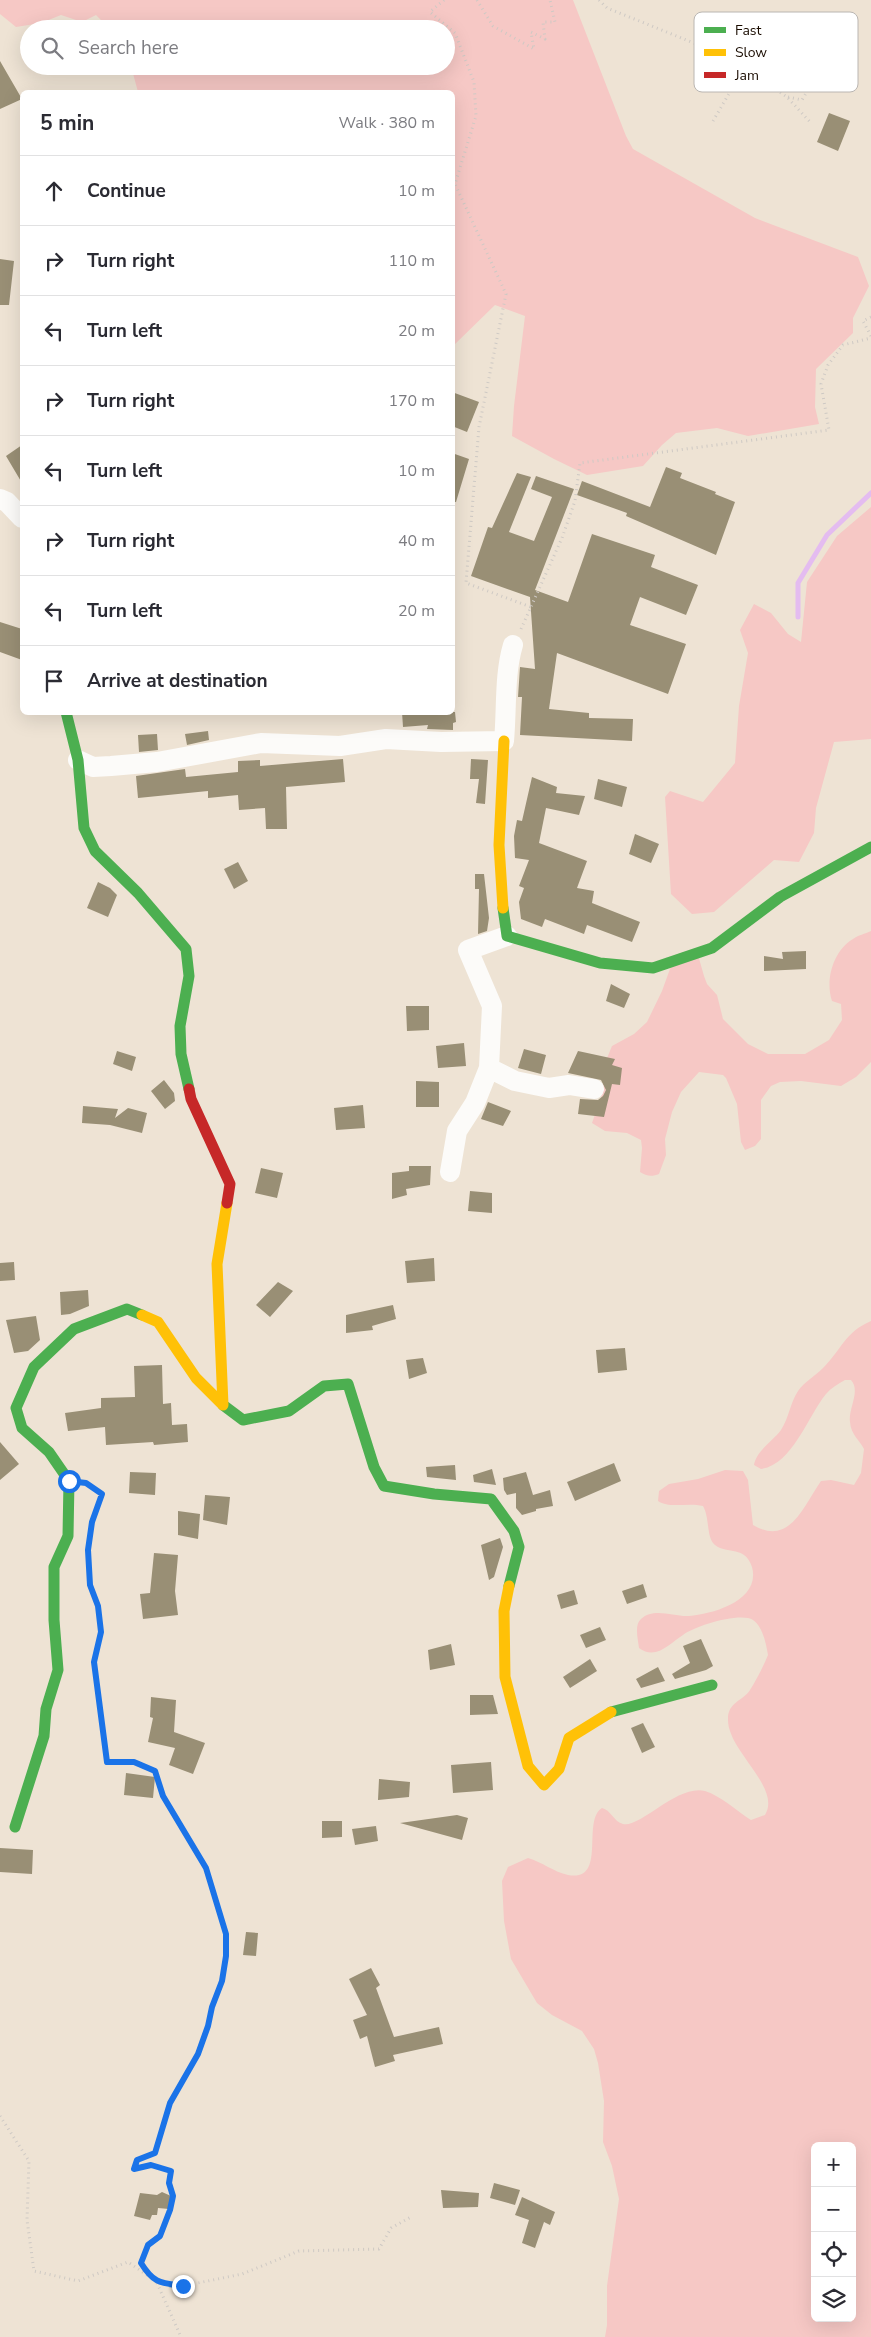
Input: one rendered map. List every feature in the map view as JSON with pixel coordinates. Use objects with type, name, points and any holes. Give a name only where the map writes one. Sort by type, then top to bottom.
[{"type":"street","points":[[0,499],[7,502],[20,516]]},
{"type":"street","points":[[507,936],[499,859],[500,800],[504,776],[508,664],[513,645]]},
{"type":"street","points":[[67,715],[78,760],[84,828],[95,851],[138,893],[186,949],[189,976],[180,1026],[181,1054],[191,1099],[230,1184],[217,1264],[223,1405]]},
{"type":"street","points":[[78,760],[92,767],[157,762],[261,743],[340,746],[386,739],[441,742],[504,741]]},
{"type":"street","points":[[450,1172],[457,1131],[475,1103],[489,1068],[492,1006],[468,950],[507,936],[600,963],[625,967],[653,968],[712,948],[780,897],[871,847]]},
{"type":"street","points":[[489,1068],[515,1081],[548,1088],[569,1085],[594,1089]]},
{"type":"street","points":[[15,1826],[44,1736],[46,1709],[58,1670],[54,1620],[54,1567],[68,1536],[69,1481],[49,1452],[22,1428],[16,1408],[34,1367],[74,1329],[127,1309],[158,1322],[196,1378],[223,1405],[243,1420],[288,1411],[324,1386],[348,1384],[374,1467],[384,1486],[434,1494],[491,1499],[514,1530],[519,1546],[512,1568],[504,1612],[505,1677],[528,1766],[544,1785],[559,1769],[569,1738],[607,1713],[712,1685]]},
{"type":"path","points":[[440,20],[430,12],[444,0]]},
{"type":"path","points":[[477,0],[493,26],[534,49],[531,32],[545,39],[543,22],[555,22],[550,0]]},
{"type":"path","points":[[599,0],[607,8],[694,43]]},
{"type":"path","points":[[455,33],[474,82],[476,116],[455,184],[506,294],[480,427],[466,583],[531,607]]},
{"type":"path","points":[[713,121],[731,92]]},
{"type":"path","points":[[780,92],[787,97],[811,123]]},
{"type":"path","points":[[787,97],[802,100],[807,92]]},
{"type":"path","points":[[513,645],[562,538],[575,500],[580,463],[829,430],[821,384],[828,365],[844,345],[871,337],[863,321],[871,317]]},
{"type":"path","points":[[69,1481],[86,1483],[102,1494],[90,1531]]},
{"type":"path","points":[[89,1540],[90,1585],[98,1606],[101,1632],[94,1662],[107,1762],[134,1762],[155,1771],[163,1796],[209,1874],[226,1934],[226,1956],[222,1981],[198,2054],[170,2103],[155,2153],[137,2160],[134,2169],[151,2165],[171,2171],[169,2183],[173,2196],[170,2210],[160,2236],[148,2245],[141,2263],[148,2274]]},
{"type":"path","points":[[0,2116],[29,2161],[27,2220],[34,2271],[78,2281],[128,2262],[157,2282],[181,2337]]},
{"type":"path","points":[[157,2282],[183,2286],[242,2274],[299,2251],[380,2249],[391,2228],[411,2217]]},
{"type":"shaded area","points":[[0,0],[573,0],[626,136],[633,149],[755,218],[858,257],[869,286],[853,318],[853,333],[816,369],[815,407],[819,424],[748,436],[717,428],[676,433],[643,466],[587,475],[554,459],[512,436],[525,316],[495,305],[455,344],[455,90],[137,90],[133,75],[455,75],[455,20],[101,20],[96,15],[86,20],[76,20],[61,15],[48,20],[20,20],[20,26],[16,27],[0,14]]},
{"type":"shaded area","points":[[871,507],[871,739],[834,742],[816,808],[814,833],[799,862],[774,860],[714,912],[692,914],[671,894],[665,797],[670,791],[703,802],[735,763],[739,706],[748,653],[740,630],[754,604],[771,613],[788,634],[801,642],[807,582],[837,536]]},
{"type":"shaded area","points":[[871,931],[871,1062],[856,1077],[841,1086],[801,1081],[780,1082],[771,1086],[761,1100],[761,1139],[755,1146],[745,1150],[741,1142],[737,1104],[726,1078],[723,1075],[699,1072],[681,1092],[672,1112],[665,1139],[666,1155],[659,1174],[654,1176],[640,1172],[641,1140],[627,1133],[605,1131],[592,1123],[603,1092],[605,1063],[612,1046],[634,1034],[647,1022],[662,991],[675,955],[696,948],[707,984],[717,995],[723,1019],[748,1044],[768,1054],[805,1054],[829,1040],[842,1020],[841,1004],[832,1001],[830,993],[830,975],[836,958],[846,944],[857,936]]},
{"type":"shaded area","points":[[871,1321],[871,2337],[605,2337],[607,2325],[607,2286],[619,2199],[612,2166],[603,2142],[604,2101],[598,2063],[594,2049],[582,2031],[552,2015],[537,2003],[511,1959],[504,1921],[502,1881],[508,1867],[528,1858],[563,1874],[580,1875],[587,1869],[591,1860],[593,1825],[596,1815],[602,1808],[608,1811],[620,1823],[631,1823],[639,1820],[671,1799],[694,1791],[705,1791],[723,1800],[751,1820],[765,1815],[768,1804],[766,1793],[736,1744],[730,1731],[728,1719],[730,1709],[750,1690],[768,1655],[764,1636],[756,1623],[747,1618],[718,1621],[689,1631],[657,1652],[645,1652],[639,1648],[638,1625],[646,1615],[664,1613],[689,1616],[711,1612],[733,1603],[743,1596],[753,1578],[752,1567],[745,1556],[741,1553],[720,1548],[712,1542],[703,1506],[668,1505],[658,1501],[659,1491],[669,1484],[698,1479],[725,1470],[743,1471],[748,1480],[753,1525],[766,1530],[777,1531],[786,1527],[802,1511],[821,1481],[831,1480],[854,1485],[861,1473],[864,1449],[851,1426],[850,1417],[855,1389],[851,1380],[845,1380],[826,1394],[782,1459],[772,1466],[761,1469],[754,1465],[761,1451],[781,1430],[800,1388],[823,1368],[855,1330]]},
{"type":"building","points":[[0,61],[20,96],[20,100],[0,109]]},
{"type":"building","points":[[829,113],[850,121],[838,151],[817,142]]},
{"type":"building","points":[[0,259],[14,261],[9,305],[0,305]]},
{"type":"building","points":[[455,393],[479,402],[467,432],[455,427]]},
{"type":"building","points":[[20,446],[20,480],[6,456]]},
{"type":"building","points":[[455,454],[469,459],[455,502]]},
{"type":"building","points":[[666,467],[682,473],[680,478],[716,492],[715,494],[735,502],[716,555],[626,516],[627,513],[577,495],[582,481],[650,507]]},
{"type":"building","points":[[517,473],[531,477],[509,532],[534,541],[552,497],[531,489],[536,476],[574,489],[535,590],[568,602],[592,534],[655,555],[651,567],[698,585],[686,615],[640,597],[630,625],[686,644],[668,694],[557,653],[549,709],[589,713],[589,718],[633,719],[632,741],[520,735],[522,697],[518,697],[520,667],[535,669],[530,597],[471,576],[488,527],[492,528]]},
{"type":"building","points":[[0,622],[20,628],[20,659],[0,652]]},
{"type":"building","points":[[455,712],[456,722],[453,723],[453,730],[427,729],[428,725],[403,727],[402,715],[455,715]]},
{"type":"building","points":[[208,731],[209,740],[187,745],[185,734]]},
{"type":"building","points":[[157,734],[158,750],[139,752],[138,735]]},
{"type":"building","points":[[343,759],[345,782],[286,787],[287,829],[266,829],[265,808],[239,810],[238,795],[208,798],[208,791],[138,798],[136,776],[185,769],[186,777],[238,772],[238,761],[260,760],[260,766]]},
{"type":"building","points":[[471,759],[488,760],[485,804],[476,803],[479,779],[470,779]]},
{"type":"building","points":[[532,777],[557,787],[556,793],[585,796],[579,815],[546,808],[539,843],[587,861],[577,888],[594,891],[592,903],[640,922],[632,942],[587,925],[584,934],[545,919],[542,927],[521,919],[519,902],[524,888],[519,886],[529,860],[515,858],[514,836],[517,820],[522,821]]},
{"type":"building","points":[[598,779],[627,787],[622,807],[594,799]]},
{"type":"building","points":[[635,834],[659,844],[651,863],[629,854]]},
{"type":"building","points":[[238,862],[248,881],[234,889],[224,869]]},
{"type":"building","points":[[475,874],[484,874],[489,918],[487,931],[478,934],[479,889],[475,889]]},
{"type":"building","points":[[98,882],[110,888],[117,895],[108,917],[87,908]]},
{"type":"building","points":[[806,951],[806,969],[764,971],[764,956],[783,959],[782,952]]},
{"type":"building","points":[[611,984],[630,994],[624,1008],[606,1001]]},
{"type":"building","points":[[406,1006],[429,1006],[429,1030],[407,1031]]},
{"type":"building","points":[[464,1043],[466,1066],[438,1068],[436,1046]]},
{"type":"building","points":[[524,1049],[546,1055],[541,1074],[518,1068]]},
{"type":"building","points":[[117,1051],[136,1057],[132,1071],[113,1064]]},
{"type":"building","points":[[578,1051],[615,1059],[612,1065],[622,1068],[620,1085],[612,1084],[604,1117],[578,1114],[580,1099],[598,1100],[606,1090],[601,1080],[568,1073]]},
{"type":"building","points":[[164,1080],[174,1093],[175,1101],[165,1109],[151,1091]]},
{"type":"building","points":[[416,1081],[439,1082],[439,1107],[416,1107]]},
{"type":"building","points":[[488,1102],[511,1111],[503,1126],[481,1119]]},
{"type":"building","points":[[363,1105],[365,1128],[336,1130],[334,1108]]},
{"type":"building","points":[[83,1106],[118,1109],[115,1118],[128,1108],[147,1113],[142,1133],[110,1125],[82,1123]]},
{"type":"building","points":[[409,1166],[431,1166],[430,1185],[406,1189],[407,1195],[392,1199],[392,1173],[409,1171]]},
{"type":"building","points":[[261,1168],[283,1173],[277,1198],[255,1193]]},
{"type":"building","points":[[470,1191],[492,1193],[492,1213],[468,1211]]},
{"type":"building","points":[[434,1258],[435,1281],[407,1283],[405,1261]]},
{"type":"building","points":[[14,1262],[15,1280],[0,1281],[0,1263]]},
{"type":"building","points":[[278,1282],[293,1291],[270,1317],[256,1305]]},
{"type":"building","points":[[88,1290],[89,1306],[70,1314],[61,1315],[60,1292]]},
{"type":"building","points":[[393,1305],[396,1319],[372,1326],[373,1330],[346,1333],[346,1315]]},
{"type":"building","points":[[36,1316],[40,1340],[28,1351],[14,1353],[6,1320]]},
{"type":"building","points":[[625,1348],[627,1370],[598,1373],[596,1350]]},
{"type":"building","points":[[423,1358],[427,1373],[409,1379],[406,1360]]},
{"type":"building","points":[[162,1365],[163,1404],[171,1403],[172,1425],[187,1424],[188,1442],[154,1445],[153,1442],[106,1445],[105,1427],[68,1431],[65,1413],[101,1408],[101,1398],[135,1397],[134,1366]]},
{"type":"building","points":[[0,1442],[19,1464],[0,1480]]},
{"type":"building","points":[[614,1463],[621,1481],[575,1501],[567,1482]]},
{"type":"building","points":[[455,1465],[456,1480],[427,1477],[426,1467]]},
{"type":"building","points":[[492,1469],[496,1485],[474,1482],[473,1475]]},
{"type":"building","points":[[130,1472],[156,1473],[155,1495],[129,1493]]},
{"type":"building","points":[[526,1472],[533,1495],[550,1490],[553,1506],[536,1509],[536,1511],[522,1515],[516,1508],[516,1493],[507,1495],[504,1490],[503,1478]]},
{"type":"building","points":[[205,1495],[230,1497],[227,1525],[203,1520]]},
{"type":"building","points":[[178,1511],[200,1514],[198,1539],[178,1535]]},
{"type":"building","points":[[500,1538],[503,1547],[494,1577],[489,1580],[481,1545]]},
{"type":"building","points":[[154,1553],[178,1555],[175,1591],[178,1615],[143,1619],[140,1594],[150,1593]]},
{"type":"building","points":[[643,1584],[647,1597],[627,1604],[622,1591]]},
{"type":"building","points":[[574,1590],[578,1604],[561,1609],[557,1595]]},
{"type":"building","points":[[600,1627],[606,1640],[586,1648],[580,1635]]},
{"type":"building","points":[[701,1639],[713,1666],[706,1670],[675,1679],[672,1674],[690,1663],[683,1646]]},
{"type":"building","points":[[451,1644],[455,1665],[430,1670],[428,1650]]},
{"type":"building","points":[[590,1659],[597,1671],[570,1688],[563,1677]]},
{"type":"building","points":[[658,1667],[665,1681],[641,1688],[636,1679]]},
{"type":"building","points":[[470,1695],[493,1695],[498,1714],[470,1715]]},
{"type":"building","points":[[151,1697],[176,1700],[174,1732],[205,1743],[193,1774],[169,1765],[175,1748],[148,1742],[153,1718],[150,1717]]},
{"type":"building","points":[[643,1723],[655,1747],[642,1753],[631,1728]]},
{"type":"building","points":[[491,1762],[493,1790],[453,1793],[451,1765]]},
{"type":"building","points":[[126,1773],[155,1777],[153,1798],[124,1795]]},
{"type":"building","points":[[379,1779],[410,1782],[409,1797],[378,1800]]},
{"type":"building","points":[[457,1815],[468,1818],[462,1840],[400,1823]]},
{"type":"building","points":[[322,1821],[342,1821],[342,1837],[322,1838]]},
{"type":"building","points":[[376,1826],[378,1841],[355,1845],[352,1829]]},
{"type":"building","points":[[0,1848],[33,1850],[32,1874],[0,1872]]},
{"type":"building","points":[[246,1932],[258,1933],[256,1956],[243,1955]]},
{"type":"building","points":[[371,1968],[380,1985],[376,1988],[394,2037],[439,2027],[443,2044],[393,2055],[395,2061],[375,2067],[367,2036],[360,2039],[353,2020],[367,2015],[349,1979]]},
{"type":"building","points":[[494,2183],[520,2190],[515,2205],[490,2198]]},
{"type":"building","points":[[441,2190],[479,2193],[478,2207],[443,2208]]},
{"type":"building","points":[[162,2192],[171,2196],[169,2209],[158,2208],[157,2215],[152,2215],[150,2220],[134,2216],[140,2193],[157,2195]]},
{"type":"building","points":[[522,2197],[555,2212],[550,2225],[544,2222],[535,2248],[522,2243],[529,2220],[515,2215]]},
{"type":"waterway","points":[[798,617],[798,583],[827,535],[871,493]]},
{"type":"traffic: fast","points":[[67,715],[78,760],[84,828],[95,851],[138,893],[186,949],[189,976],[180,1026],[181,1054],[189,1089]]},
{"type":"traffic: fast","points":[[503,908],[507,936],[600,963],[653,968],[712,948],[780,897],[871,847]]},
{"type":"traffic: fast","points":[[15,1827],[44,1736],[46,1709],[58,1670],[54,1620],[54,1567],[68,1536],[69,1481],[49,1452],[22,1428],[16,1408],[34,1367],[74,1329],[127,1309],[142,1315]]},
{"type":"traffic: fast","points":[[223,1405],[243,1420],[289,1411],[324,1386],[348,1384],[374,1467],[384,1486],[434,1494],[491,1499],[514,1531],[519,1547],[509,1586]]},
{"type":"traffic: fast","points":[[611,1712],[712,1685]]},
{"type":"traffic: slow","points":[[503,908],[499,845],[504,741]]},
{"type":"traffic: slow","points":[[142,1315],[158,1322],[196,1378],[223,1405],[217,1264],[227,1203]]},
{"type":"traffic: slow","points":[[509,1586],[504,1611],[505,1677],[528,1766],[544,1785],[559,1769],[569,1738],[611,1712]]},
{"type":"traffic: jam","points":[[189,1089],[191,1099],[230,1184],[227,1203]]},
{"type":"route","points":[[69,1481],[86,1483],[102,1494],[92,1522],[88,1550],[90,1585],[98,1606],[101,1632],[94,1662],[107,1762],[134,1762],[155,1771],[163,1796],[211,1879],[226,1934],[226,1956],[222,1981],[198,2054],[170,2103],[155,2153],[137,2160],[134,2169],[151,2165],[171,2171],[169,2183],[173,2196],[170,2210],[160,2236],[145,2249],[141,2263],[148,2274],[157,2282],[183,2286]]}]
